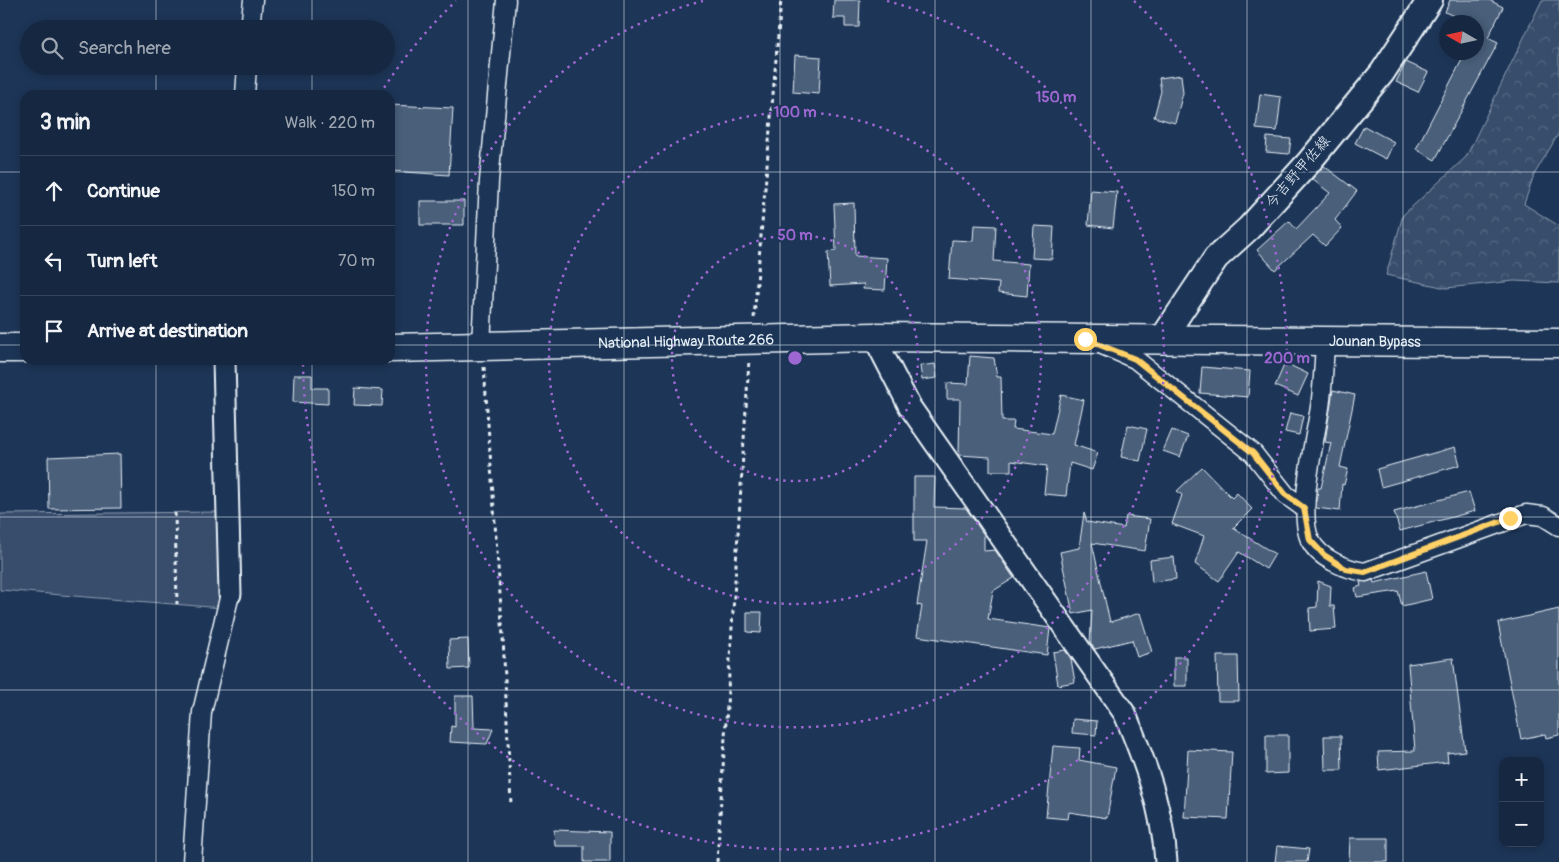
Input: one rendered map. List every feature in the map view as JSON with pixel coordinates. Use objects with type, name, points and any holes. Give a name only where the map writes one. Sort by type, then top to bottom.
[{"type":"highway","name":"National Highway Route 266","points":[[395,348],[874,337],[1162,340]]},
{"type":"highway","name":"Jounan Bypass","points":[[1162,340],[1559,343]]},
{"type":"highway","points":[[0,348],[20,348]]},
{"type":"main road","name":"今吉野甲佐線","points":[[1162,340],[1216,258],[1249,228],[1309,162],[1382,73],[1430,0]]},
{"type":"street","points":[[251,20],[252,0]]},
{"type":"street","points":[[481,346],[489,181],[506,0]]},
{"type":"street","points":[[245,90],[246,75]]},
{"type":"street","points":[[874,337],[910,407],[1125,714],[1148,768],[1165,838],[1166,862]]},
{"type":"street","points":[[1085,339],[1135,359],[1253,453],[1286,495],[1304,508]]},
{"type":"street","points":[[1325,342],[1320,404],[1304,508],[1310,540],[1320,550],[1346,569],[1365,572],[1526,514],[1544,516],[1559,526]]},
{"type":"street","points":[[192,862],[202,712],[230,594],[224,365]]},
{"type":"path","points":[[717,862],[752,339],[781,0]]},
{"type":"path","points":[[481,346],[487,385],[511,805]]},
{"type":"path","points":[[175,513],[177,604]]},
{"type":"green space","points":[[1542,0],[1559,0],[1559,133],[1534,175],[1524,204],[1559,226],[1559,283],[1514,281],[1446,288],[1386,275],[1403,215],[1466,157]]},
{"type":"green space","points":[[222,512],[222,608],[0,590],[0,514]]},
{"type":"building","points":[[834,0],[860,0],[859,27],[845,27],[845,18],[833,18]]},
{"type":"building","points":[[1450,0],[1489,0],[1503,7],[1488,38],[1498,43],[1435,160],[1416,149],[1462,60],[1484,60],[1484,15],[1452,15],[1445,12]]},
{"type":"building","points":[[795,55],[821,57],[819,94],[793,92]]},
{"type":"building","points":[[1406,62],[1428,72],[1418,92],[1396,82]]},
{"type":"building","points":[[1181,75],[1183,93],[1175,123],[1154,117],[1161,91],[1159,78]]},
{"type":"building","points":[[1260,94],[1281,97],[1277,131],[1256,129]]},
{"type":"building","points":[[395,105],[453,108],[449,175],[395,171]]},
{"type":"building","points":[[1364,126],[1394,142],[1386,159],[1355,143]]},
{"type":"building","points":[[1267,137],[1291,139],[1289,154],[1266,152]]},
{"type":"building","points":[[1324,166],[1357,191],[1335,220],[1342,228],[1325,246],[1313,235],[1275,270],[1257,250],[1289,221],[1296,229],[1330,193],[1312,179]]},
{"type":"building","points":[[1091,190],[1117,192],[1113,228],[1088,225]]},
{"type":"building","points":[[420,201],[464,201],[464,225],[420,225]]},
{"type":"building","points":[[854,203],[855,256],[887,258],[885,290],[863,289],[864,284],[830,286],[828,252],[836,251],[834,204]]},
{"type":"building","points":[[974,225],[996,226],[994,261],[1029,264],[1027,296],[998,293],[999,283],[949,279],[952,240],[973,241]]},
{"type":"building","points":[[1034,226],[1054,227],[1052,259],[1032,258]]},
{"type":"building","points":[[970,356],[994,358],[997,377],[1001,377],[1002,421],[1014,421],[1013,429],[1052,434],[1061,395],[1084,400],[1074,445],[1098,453],[1092,470],[1070,463],[1066,496],[1044,494],[1047,466],[1011,461],[1011,471],[990,471],[990,457],[959,455],[960,399],[947,399],[947,383],[968,384]]},
{"type":"building","points":[[1285,363],[1308,374],[1298,396],[1275,386]]},
{"type":"building","points":[[935,364],[937,378],[922,380],[920,366]]},
{"type":"building","points":[[1202,367],[1250,371],[1248,397],[1200,393]]},
{"type":"building","points":[[294,375],[312,375],[312,388],[328,388],[328,404],[293,402]]},
{"type":"building","points":[[355,388],[383,390],[382,406],[354,405]]},
{"type":"building","points":[[1333,390],[1355,395],[1340,467],[1348,469],[1344,485],[1342,484],[1340,511],[1316,508],[1318,488],[1321,488],[1331,443],[1325,442]]},
{"type":"building","points":[[1290,413],[1303,416],[1299,435],[1285,432]]},
{"type":"building","points":[[1128,425],[1147,429],[1140,461],[1121,457]]},
{"type":"building","points":[[1172,430],[1188,436],[1180,457],[1163,451]]},
{"type":"building","points":[[1455,447],[1460,465],[1381,487],[1377,469]]},
{"type":"building","points":[[120,454],[121,508],[49,509],[48,457]]},
{"type":"building","points":[[1202,467],[1232,498],[1237,493],[1252,509],[1233,528],[1275,554],[1266,569],[1239,552],[1219,581],[1195,564],[1204,536],[1172,524],[1182,495],[1177,491]]},
{"type":"building","points":[[914,477],[935,477],[934,507],[966,508],[984,535],[984,551],[995,550],[1014,578],[993,591],[988,619],[1050,628],[1047,655],[917,636],[922,606],[917,605],[927,541],[914,541]]},
{"type":"building","points":[[1469,492],[1475,511],[1400,531],[1394,512]]},
{"type":"building","points":[[1084,513],[1087,522],[1124,528],[1126,516],[1150,519],[1145,551],[1092,543],[1110,622],[1140,613],[1152,652],[1137,657],[1132,640],[1095,649],[1090,643],[1092,610],[1073,614],[1060,552],[1079,548]]},
{"type":"building","points":[[1174,557],[1176,579],[1152,582],[1150,560]]},
{"type":"building","points":[[1426,571],[1432,599],[1402,606],[1398,591],[1357,597],[1355,588],[1361,586],[1360,582],[1373,580],[1374,583]]},
{"type":"building","points":[[1318,581],[1331,586],[1330,606],[1334,606],[1336,629],[1310,631],[1309,608],[1317,607]]},
{"type":"building","points":[[1559,609],[1559,735],[1546,738],[1545,734],[1521,739],[1498,623]]},
{"type":"building","points":[[747,612],[762,612],[761,633],[747,632]]},
{"type":"building","points":[[468,639],[469,668],[450,669],[449,640]]},
{"type":"building","points":[[1065,650],[1071,659],[1075,682],[1058,685],[1053,652]]},
{"type":"building","points":[[1217,656],[1238,656],[1239,701],[1218,701]]},
{"type":"building","points":[[1174,657],[1187,657],[1187,686],[1174,686]]},
{"type":"building","points":[[1453,658],[1465,751],[1447,753],[1448,762],[1379,770],[1378,752],[1415,751],[1408,664]]},
{"type":"building","points":[[455,696],[473,696],[474,728],[493,729],[487,744],[450,742],[451,726],[455,727]]},
{"type":"building","points":[[1073,719],[1097,721],[1096,735],[1072,733]]},
{"type":"building","points":[[1266,735],[1288,735],[1288,773],[1266,774]]},
{"type":"building","points":[[1324,736],[1341,736],[1342,770],[1325,770]]},
{"type":"building","points":[[1053,746],[1080,748],[1079,760],[1116,767],[1107,818],[1069,812],[1068,819],[1046,817]]},
{"type":"building","points":[[1188,750],[1232,752],[1228,819],[1184,817]]},
{"type":"building","points":[[554,830],[610,832],[610,862],[584,862],[584,846],[555,846]]},
{"type":"building","points":[[1350,838],[1388,838],[1388,862],[1349,862]]},
{"type":"building","points":[[1277,846],[1309,849],[1307,862],[1275,862]]},
{"type":"route","points":[[1085,339],[1135,359],[1253,453],[1286,495],[1304,508],[1310,540],[1324,555],[1346,569],[1365,572],[1510,518]]}]
